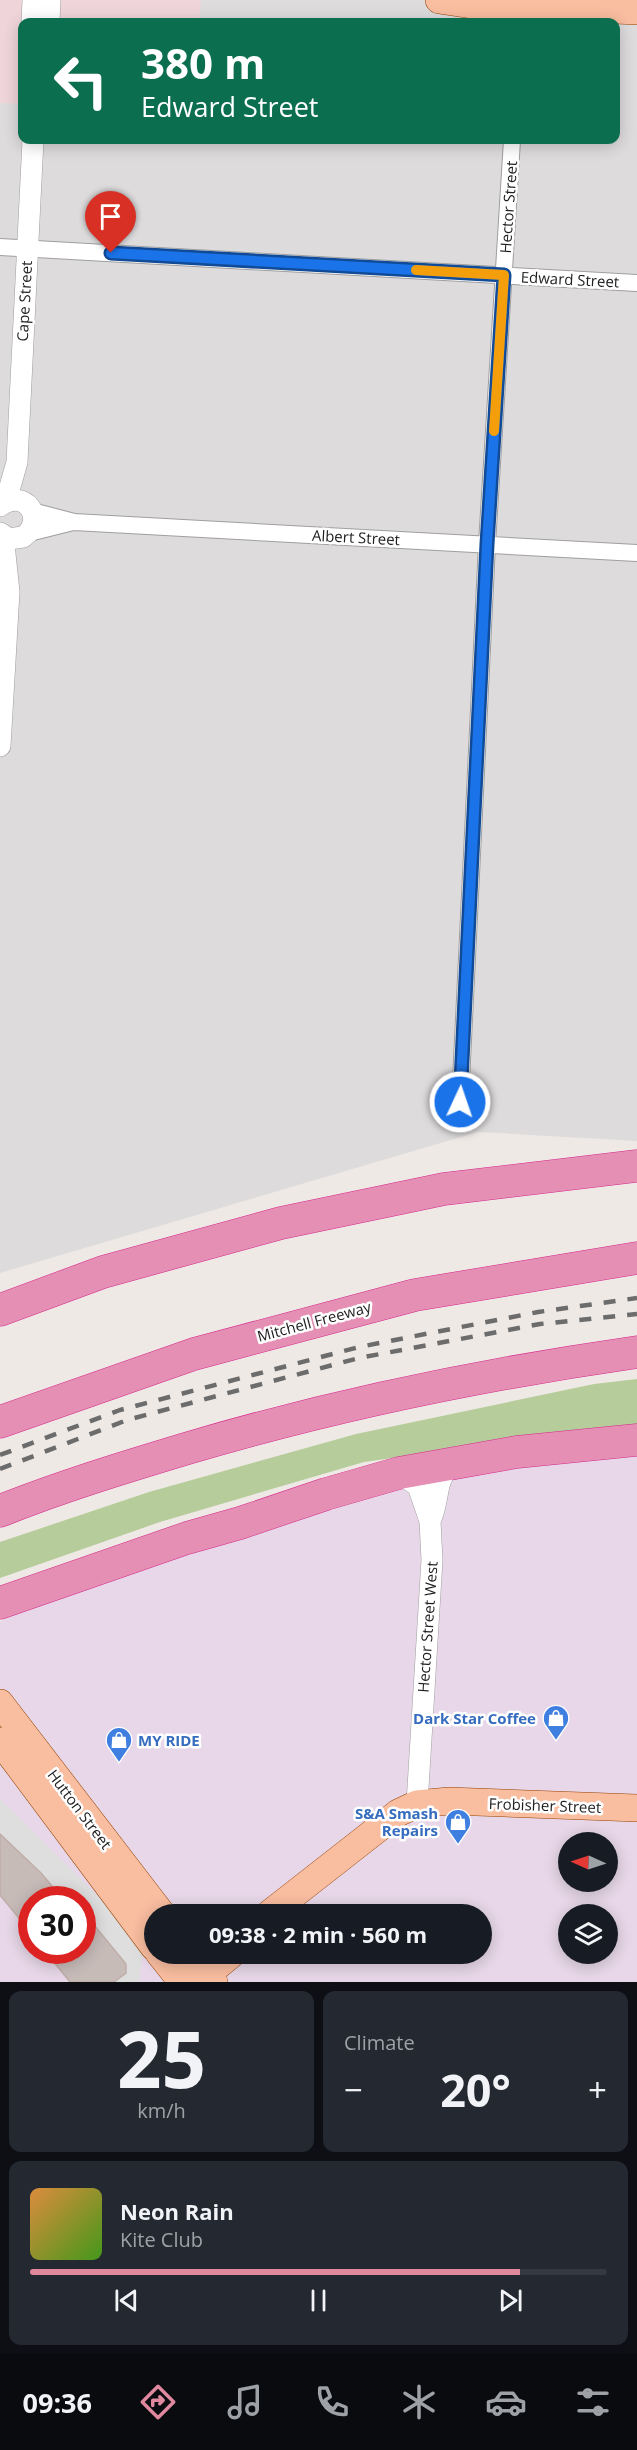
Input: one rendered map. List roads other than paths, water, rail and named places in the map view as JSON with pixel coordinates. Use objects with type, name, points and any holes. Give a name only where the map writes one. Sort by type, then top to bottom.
[{"type":"highway","points":[[2,1308],[103,1272],[280,1222],[444,1189],[637,1166]]},
{"type":"highway","name":"Mitchell Freeway","points":[[0,1422],[194,1354],[415,1295],[637,1258]]},
{"type":"highway","points":[[0,1512],[39,1496],[131,1465],[313,1414],[501,1373],[637,1352]]},
{"type":"highway","points":[[0,1615],[13,1598],[187,1538],[399,1473],[517,1452],[637,1440]]},
{"type":"main road","points":[[439,0],[519,17],[594,9]]},
{"type":"main road","points":[[448,1],[456,0]]},
{"type":"main road","points":[[544,0],[594,9],[637,11]]},
{"type":"main road","name":"Hutton Street","points":[[0,1702],[154,1904]]},
{"type":"main road","name":"Hutton Street","points":[[0,1741],[144,1935]]},
{"type":"main road","name":"Frobisher Street","points":[[417,1804],[449,1801],[637,1808]]},
{"type":"main road","points":[[282,1904],[398,1813],[417,1804]]},
{"type":"main road","points":[[152,1982],[158,1964]]},
{"type":"street","points":[[32,18],[33,0]]},
{"type":"street","points":[[48,18],[50,0]]},
{"type":"street","name":"Cape Street","points":[[3,504],[17,462],[33,144]]},
{"type":"street","name":"Hector Street","points":[[460,1102],[487,544],[512,144]]},
{"type":"street","name":"Edward Street","points":[[0,247],[637,283]]},
{"type":"street","name":"Cape Street","points":[[17,462],[30,508]]},
{"type":"street","points":[[0,746],[14,535],[33,527],[30,508],[18,500],[3,504]]},
{"type":"street","name":"Albert Street","points":[[30,508],[74,522],[637,553]]},
{"type":"street","name":"Albert Street","points":[[14,535],[74,522]]},
{"type":"street","name":"Hector Street West","points":[[430,1521],[436,1508],[437,1486],[443,1472],[451,1462]]},
{"type":"street","name":"Hector Street West","points":[[399,1473],[418,1485],[430,1521],[432,1560],[417,1804]]},
{"type":"railway","points":[[0,1455],[120,1410],[359,1347],[538,1312],[637,1298]]},
{"type":"railway","points":[[0,1469],[127,1420],[359,1358],[540,1324],[637,1314]]},
{"type":"place","name":"Dark Star Coffee","points":[[556,1741]]},
{"type":"place","name":"MY RIDE","points":[[119,1763]]},
{"type":"place","name":"S&A Smash Repairs","points":[[458,1845]]}]
